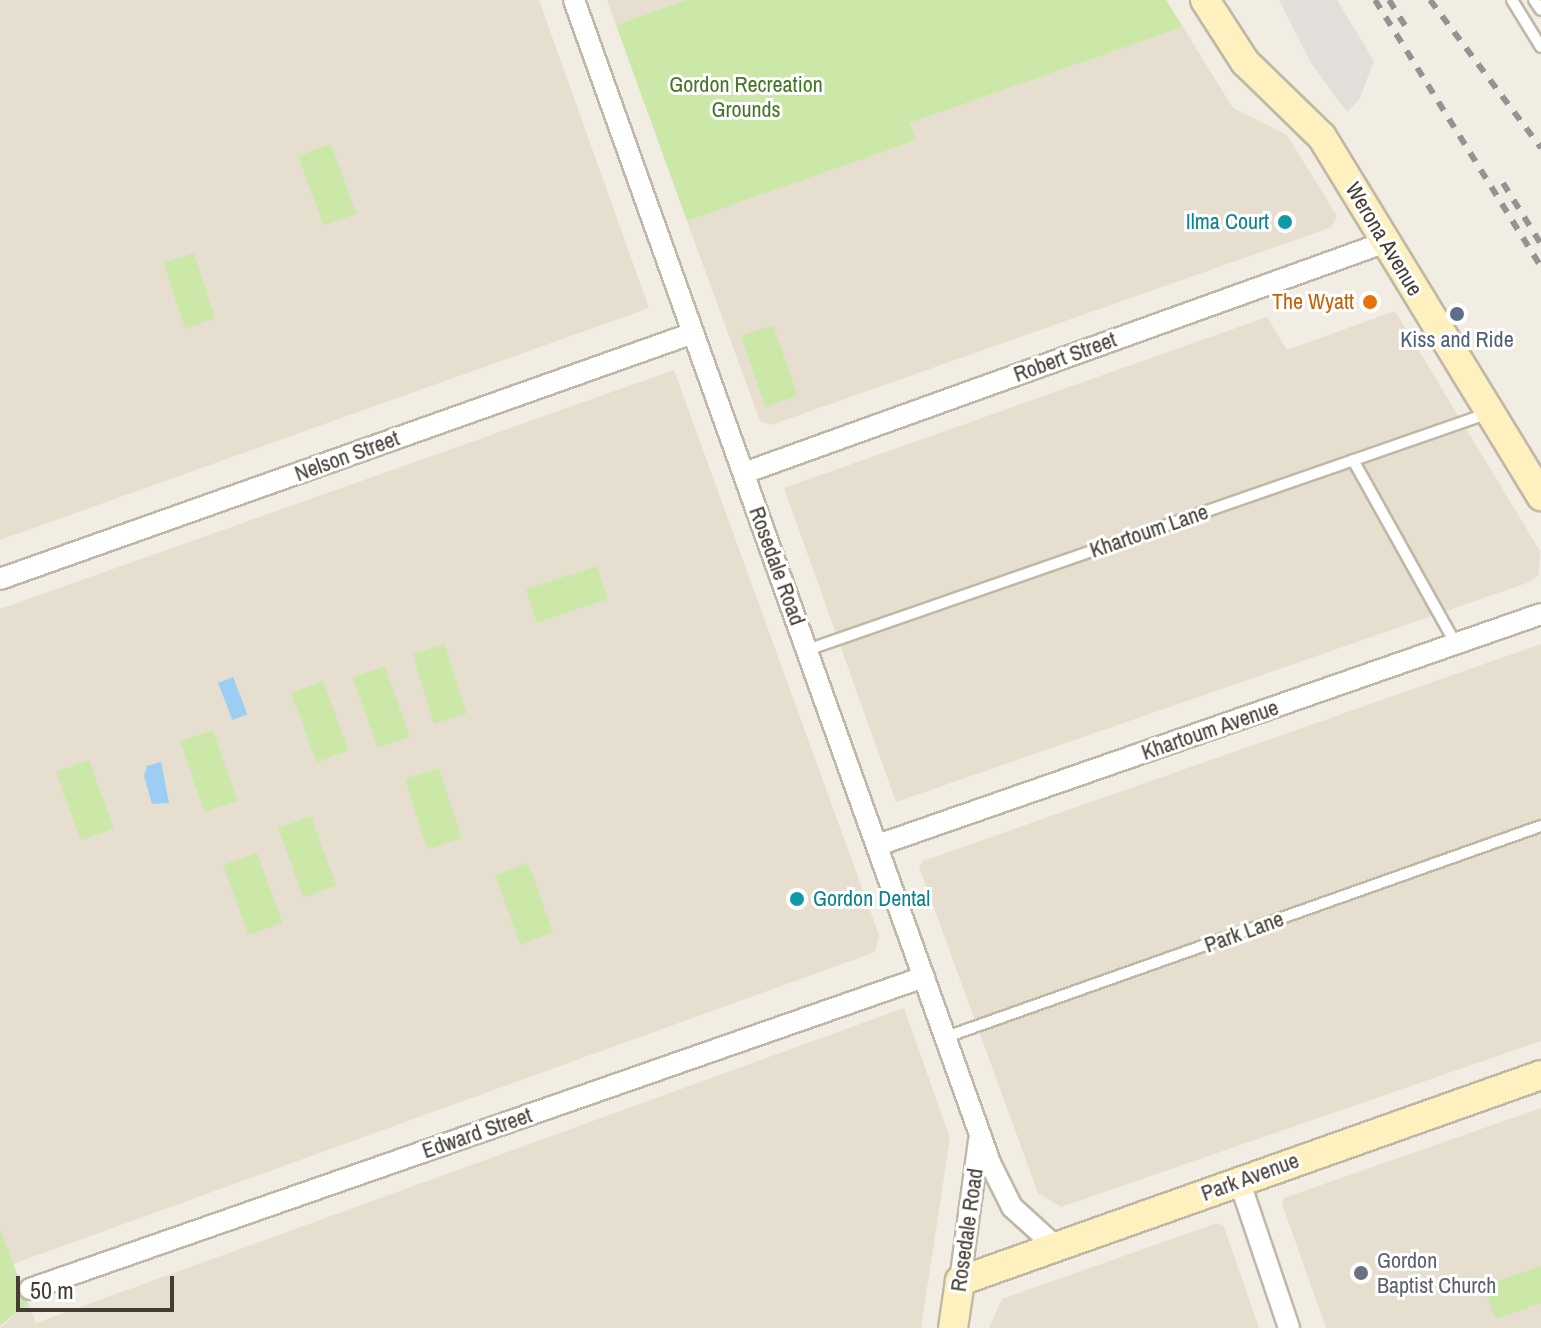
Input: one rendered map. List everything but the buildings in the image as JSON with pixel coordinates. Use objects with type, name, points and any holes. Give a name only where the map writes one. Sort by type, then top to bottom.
[{"type":"street","name":"Rosedale Road","points":[[574,0],[980,1132],[1012,1207],[1056,1247]]},
{"type":"street","name":"Werona Avenue","points":[[1205,0],[1245,62],[1313,123],[1541,496]]},
{"type":"street","name":"Robert Street","points":[[744,473],[1386,242]]},
{"type":"street","name":"Nelson Street","points":[[0,579],[693,333]]},
{"type":"street","name":"Khartoum Avenue","points":[[878,845],[1541,614]]},
{"type":"street","name":"Edward Street","points":[[30,1289],[924,977]]},
{"type":"street","name":"Park Avenue","points":[[960,1281],[1541,1075]]},
{"type":"street","name":"Rosedale Road","points":[[953,1328],[980,1132]]},
{"type":"street","points":[[1239,1180],[1289,1328]]},
{"type":"lane","points":[[1512,0],[1541,47]]},
{"type":"lane","points":[[1534,0],[1541,10]]},
{"type":"lane","name":"Khartoum Lane","points":[[807,650],[1491,412]]},
{"type":"lane","points":[[1353,460],[1456,644]]},
{"type":"lane","name":"Park Lane","points":[[946,1037],[1541,826]]},
{"type":"shaded area","points":[[0,0],[539,0],[649,308],[0,540]]},
{"type":"shaded area","points":[[607,0],[686,0],[616,25]]},
{"type":"shaded area","points":[[1279,0],[1337,0],[1374,61],[1359,100],[1347,112],[1311,63]]},
{"type":"shaded area","points":[[1183,27],[1233,108],[1287,135],[1337,216],[1332,227],[771,425],[760,421],[687,221],[915,140],[908,123]]},
{"type":"shaded area","points":[[1395,311],[1540,551],[1539,575],[1527,583],[896,802],[784,488],[1267,317],[1287,350]]},
{"type":"shaded area","points":[[674,370],[879,935],[875,952],[13,1264],[0,1229],[0,609]]},
{"type":"shaded area","points":[[1541,644],[1541,1041],[1061,1207],[1038,1193],[919,867],[923,861]]},
{"type":"shaded area","points":[[904,1008],[950,1138],[921,1328],[0,1328],[28,1303],[36,1323]]},
{"type":"shaded area","points":[[1541,1108],[1541,1328],[1326,1328],[1282,1204],[1284,1198]]},
{"type":"shaded area","points":[[1217,1223],[1224,1227],[1259,1328],[989,1328],[1002,1299]]},
{"type":"green space","name":"Gordon Recreation Grounds","points":[[686,0],[1166,0],[1183,27],[909,123],[916,140],[687,221],[616,25]]},
{"type":"green space","points":[[331,144],[356,214],[323,226],[298,156]]},
{"type":"green space","points":[[194,253],[215,319],[185,329],[164,263]]},
{"type":"green space","points":[[773,325],[797,396],[765,407],[741,336]]},
{"type":"green space","points":[[597,566],[608,599],[536,622],[526,589]]},
{"type":"green space","points":[[445,644],[466,714],[434,724],[412,654]]},
{"type":"green space","points":[[385,666],[409,737],[377,748],[353,677]]},
{"type":"green space","points":[[323,681],[348,751],[316,762],[291,693]]},
{"type":"green space","points":[[213,730],[237,801],[204,812],[180,741]]},
{"type":"green space","points":[[89,760],[114,829],[81,841],[56,772]]},
{"type":"green space","points":[[439,768],[462,838],[428,850],[405,779]]},
{"type":"green space","points":[[311,816],[336,886],[303,898],[278,828]]},
{"type":"green space","points":[[257,853],[282,923],[248,935],[223,865]]},
{"type":"green space","points":[[528,863],[553,933],[520,945],[495,875]]},
{"type":"green space","points":[[0,1229],[28,1303],[0,1326]]},
{"type":"green space","points":[[1541,1266],[1541,1303],[1495,1319],[1484,1286]]},
{"type":"water","points":[[233,677],[247,714],[232,720],[218,683]]},
{"type":"water","points":[[161,762],[169,803],[152,804],[144,776],[147,766]]},
{"type":"railway","points":[[1375,0],[1541,267]]},
{"type":"railway","points":[[1389,0],[1406,27]]},
{"type":"railway","points":[[1430,0],[1541,148]]},
{"type":"railway","points":[[1503,183],[1541,244]]},
{"type":"place","name":"Ilma Court","points":[[1285,222]]},
{"type":"place","name":"The Wyatt","points":[[1370,302]]},
{"type":"place","name":"Kiss and Ride","points":[[1457,314]]},
{"type":"place","name":"Gordon Dental","points":[[797,899]]},
{"type":"place","name":"Gordon Baptist Church","points":[[1361,1273]]}]
